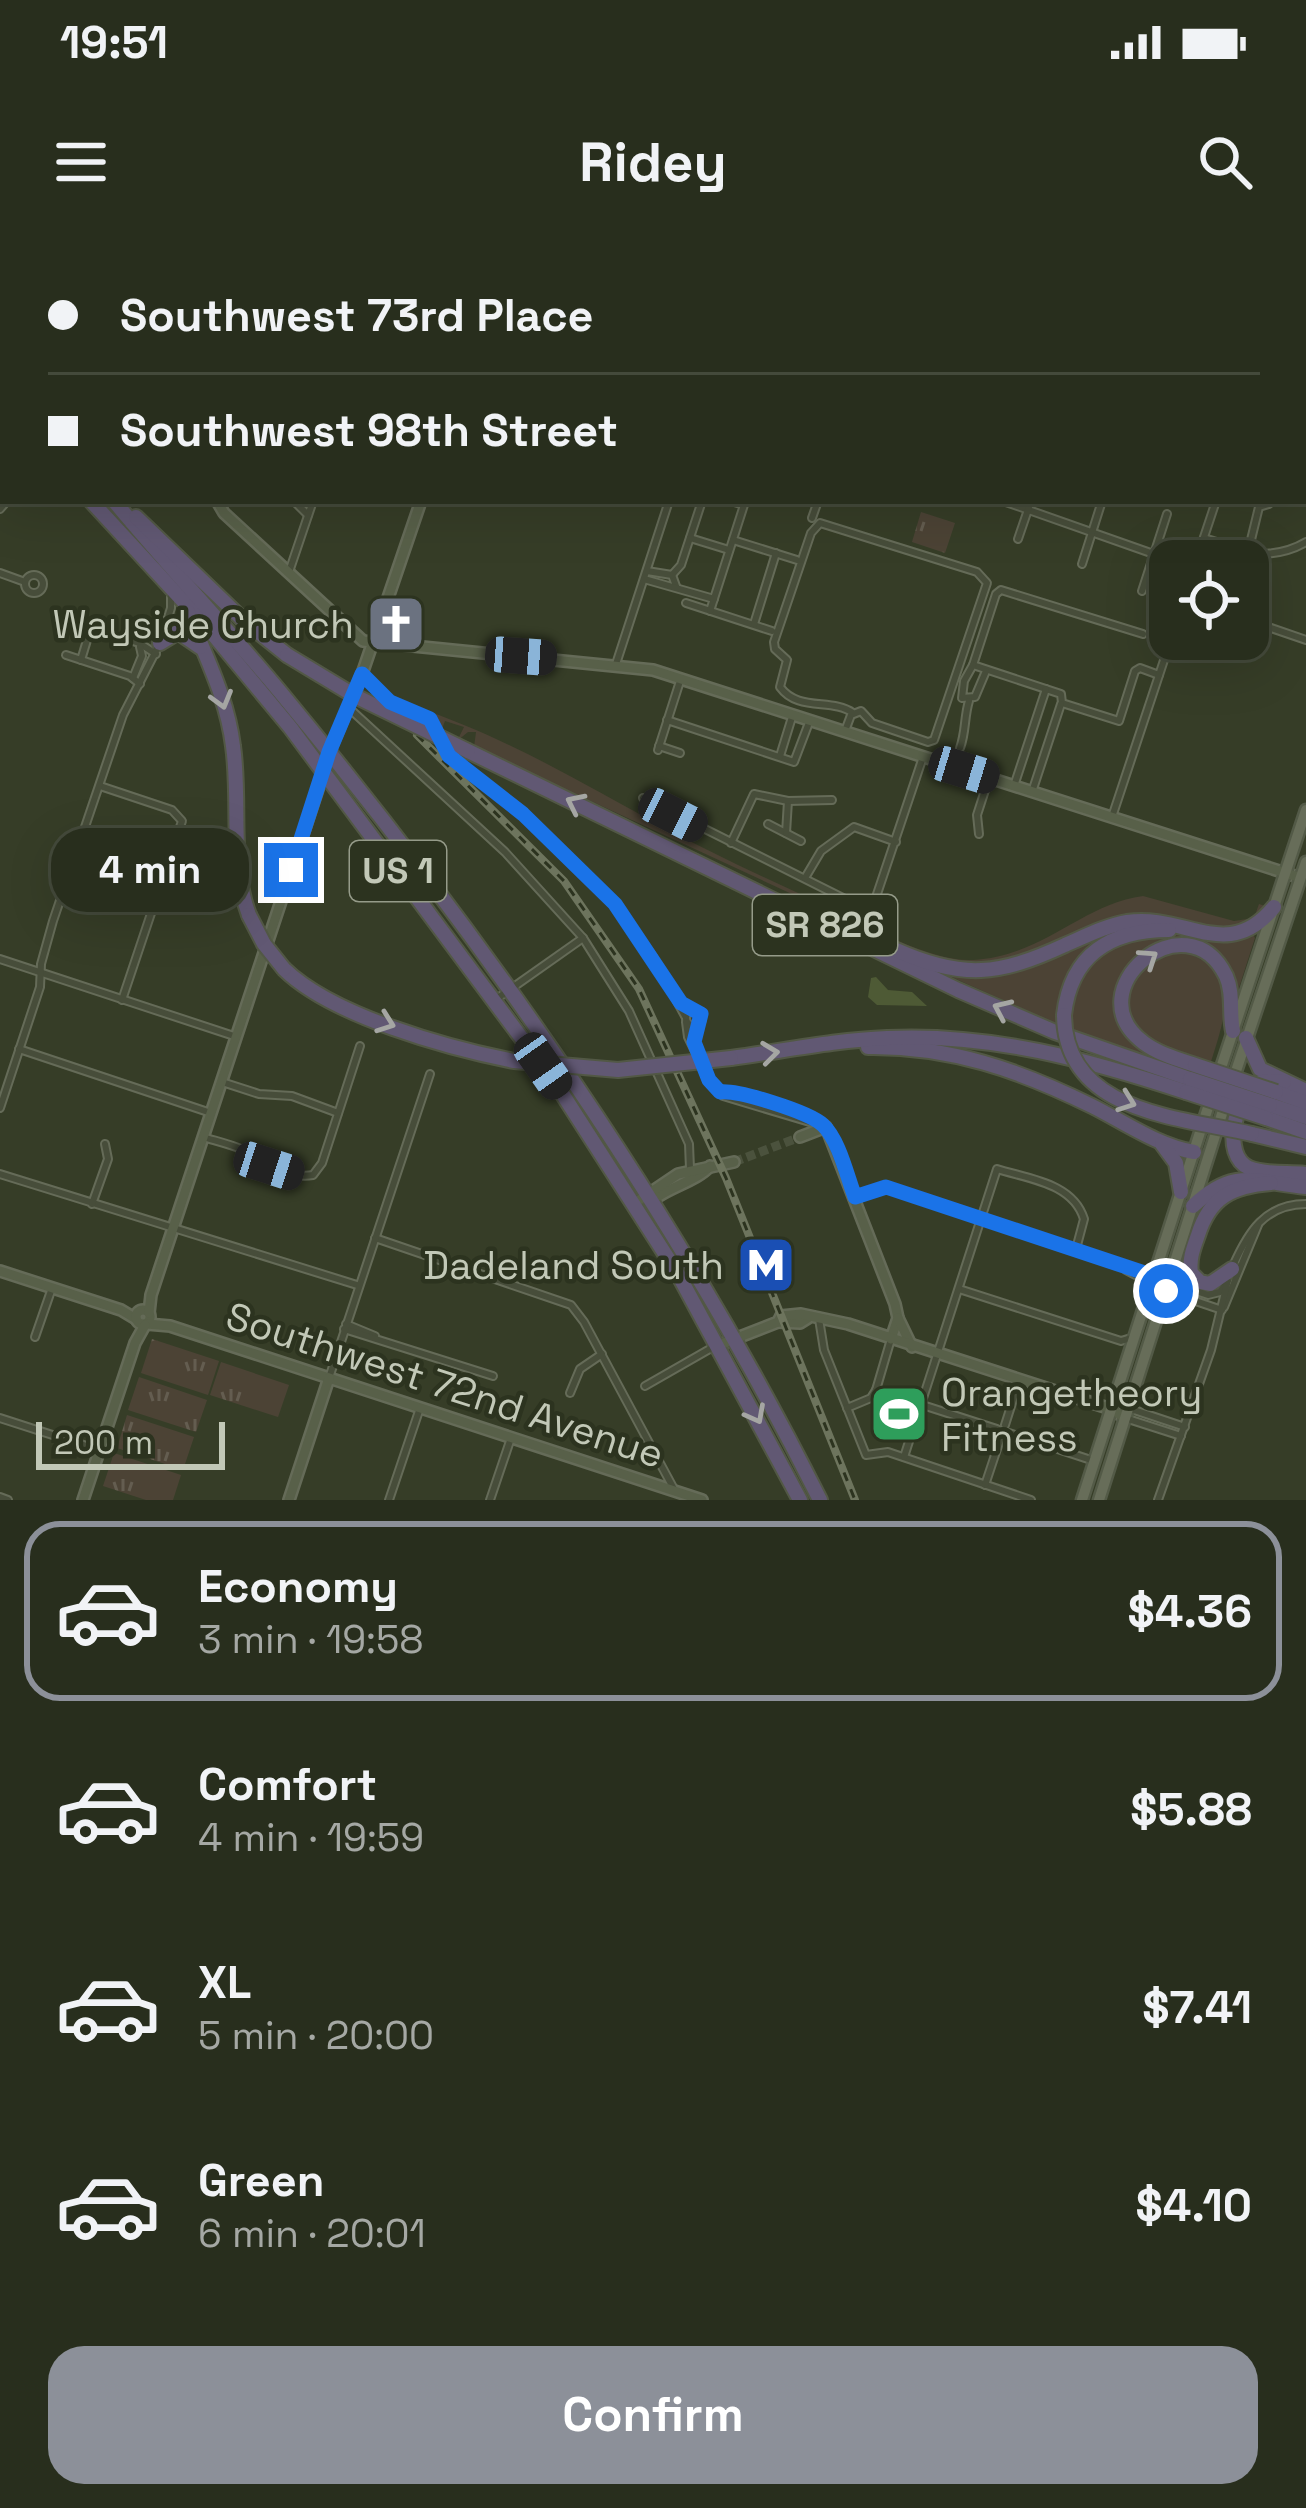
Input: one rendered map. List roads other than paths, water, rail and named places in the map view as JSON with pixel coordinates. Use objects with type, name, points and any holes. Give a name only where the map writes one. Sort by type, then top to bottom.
[{"type":"highway","name":"US 1","points":[[94,504],[170,585],[324,770],[642,1199],[734,1337],[820,1500]]},
{"type":"highway","name":"US 1","points":[[119,504],[329,752],[509,990],[586,1101],[800,1500]]},
{"type":"highway","name":"SR 826","points":[[119,504],[287,656],[355,696],[1012,1014],[1190,1079]]},
{"type":"highway","name":"SR 826","points":[[184,602],[232,735],[240,878],[249,915],[284,969],[331,1003],[455,1047],[514,1061],[618,1070],[827,1042],[893,1037],[984,1042],[1190,1079],[1274,1099],[1306,1117]]},
{"type":"highway","points":[[158,648],[167,635],[178,632],[205,652]]},
{"type":"highway","points":[[417,896],[432,886]]},
{"type":"highway","points":[[775,898],[915,958],[964,971],[1016,967],[1119,924],[1162,922],[1192,930]]},
{"type":"highway","points":[[1274,907],[1255,927],[1239,934],[1138,931],[1102,945],[1076,974],[1064,1015],[1073,1059],[1108,1096],[1306,1147]]},
{"type":"highway","points":[[1274,1099],[1239,1034],[1230,987],[1213,958],[1177,946],[1155,950],[1140,960],[1124,990],[1123,1006],[1128,1024],[1148,1046],[1190,1079],[1274,1099],[1306,1103]]},
{"type":"highway","points":[[809,1048],[910,1048],[989,1062],[1194,1152]]},
{"type":"highway","points":[[1274,1099],[1264,1082],[1250,1091],[1233,1148],[1252,1169],[1306,1174]]},
{"type":"highway","points":[[558,1087],[586,1101]]},
{"type":"highway","points":[[1274,1099],[1306,1091]]},
{"type":"highway","name":"SR 826","points":[[1274,1099],[1306,1132]]},
{"type":"highway","points":[[1159,1140],[1176,1163],[1181,1192]]},
{"type":"highway","points":[[1193,1206],[1213,1187],[1229,1180],[1306,1187]]},
{"type":"highway","points":[[1230,1275],[1210,1284],[1191,1273],[1190,1258],[1203,1218],[1230,1191],[1270,1183]]},
{"type":"main road","points":[[1099,1500],[1212,1146],[1274,907],[1306,809]]},
{"type":"main road","points":[[1082,1500],[1194,1152],[1306,862]]},
{"type":"main road","points":[[1194,1152],[1212,1146]]},
{"type":"street","points":[[219,504],[350,633],[372,644],[616,664],[681,678],[1032,792],[1071,810],[1112,818],[1300,878]]},
{"type":"street","points":[[298,504],[308,515]]},
{"type":"street","points":[[288,574],[312,504]]},
{"type":"street","points":[[83,1500],[329,752],[362,674],[421,504]]},
{"type":"street","points":[[616,664],[668,504]]},
{"type":"street","points":[[645,575],[672,575],[679,570],[701,504]]},
{"type":"street","points":[[710,610],[741,504]]},
{"type":"street","points":[[812,518],[817,504]]},
{"type":"street","points":[[1010,504],[1149,553]]},
{"type":"street","points":[[1018,538],[1030,504]]},
{"type":"street","points":[[1082,564],[1101,504]]},
{"type":"street","points":[[1202,540],[1215,504]]},
{"type":"street","points":[[1251,540],[1259,507],[1269,504]]},
{"type":"street","points":[[1158,540],[1166,514]]},
{"type":"street","points":[[820,523],[979,573],[987,581],[936,738],[928,742],[872,723],[864,712],[853,713],[843,706],[818,706],[790,698],[780,687],[787,660],[775,649],[775,639],[811,533],[820,523]]},
{"type":"street","points":[[689,538],[730,550]]},
{"type":"street","points":[[733,540],[796,560]]},
{"type":"street","points":[[1269,551],[1289,550],[1306,542]]},
{"type":"street","points":[[753,625],[776,554]]},
{"type":"street","points":[[1142,591],[1149,567]]},
{"type":"street","points":[[0,573],[26,582]]},
{"type":"street","points":[[645,575],[714,598]]},
{"type":"street","points":[[672,575],[676,586]]},
{"type":"street","points":[[136,681],[158,648],[171,608],[170,585]]},
{"type":"street","points":[[970,700],[961,694],[1001,590],[1143,634]]},
{"type":"street","points":[[686,603],[772,632]]},
{"type":"street","points":[[77,622],[158,648]]},
{"type":"street","points":[[81,660],[92,627]]},
{"type":"street","points":[[1269,627],[1306,640]]},
{"type":"street","points":[[0,1108],[48,937],[136,681],[140,643]]},
{"type":"street","points":[[66,655],[136,681]]},
{"type":"street","points":[[1112,818],[1164,660]]},
{"type":"street","points":[[974,664],[1061,694],[1032,792]]},
{"type":"street","points":[[960,748],[970,700],[979,692],[987,669]]},
{"type":"street","points":[[1062,703],[1119,722],[1136,669],[1159,675]]},
{"type":"street","points":[[362,674],[390,702],[430,719],[449,756],[523,814],[615,904],[681,1003],[688,1036],[720,1092],[731,1091],[826,1127],[912,1347]]},
{"type":"street","points":[[680,753],[658,748],[681,678]]},
{"type":"street","points":[[1014,786],[1046,689]]},
{"type":"street","points":[[346,707],[448,796],[583,938],[608,972],[636,1026],[689,1144],[690,1169]]},
{"type":"street","points":[[845,731],[853,713]]},
{"type":"street","points":[[779,757],[794,714]]},
{"type":"street","points":[[667,721],[796,761],[810,720]]},
{"type":"street","points":[[869,739],[872,723]]},
{"type":"street","points":[[643,798],[871,912],[923,757]]},
{"type":"street","points":[[979,834],[977,815],[989,778]]},
{"type":"street","points":[[100,786],[172,809],[181,818],[122,1000]]},
{"type":"street","points":[[731,843],[754,794],[788,801],[832,800]]},
{"type":"street","points":[[786,832],[788,801]]},
{"type":"street","points":[[768,824],[801,841]]},
{"type":"street","points":[[804,880],[821,851],[854,827],[896,842]]},
{"type":"street","points":[[495,1000],[583,938]]},
{"type":"street","points":[[0,959],[237,1037]]},
{"type":"street","points":[[681,1003],[702,1017],[694,1042]]},
{"type":"street","points":[[686,1019],[694,1010]]},
{"type":"street","points":[[686,1019],[698,1026]]},
{"type":"street","points":[[203,1137],[246,1151],[269,1166],[302,1177],[314,1175],[360,1046]]},
{"type":"street","points":[[19,1049],[212,1113]]},
{"type":"street","points":[[289,1500],[430,1074]]},
{"type":"street","points":[[222,1082],[264,1096],[292,1096],[338,1113]]},
{"type":"street","points":[[800,1137],[826,1127]]},
{"type":"street","points":[[92,1204],[108,1159],[105,1144]]},
{"type":"street","points":[[642,1199],[690,1169],[734,1162]]},
{"type":"street","points":[[642,1199],[658,1196],[710,1166]]},
{"type":"street","points":[[904,1457],[997,1169],[1052,1186],[1076,1201],[1083,1215],[1076,1249]]},
{"type":"street","points":[[0,1174],[357,1285]]},
{"type":"street","points":[[855,1197],[886,1187],[1076,1249],[1222,1310]]},
{"type":"street","points":[[1167,1287],[1208,1295],[1220,1292],[1246,1237],[1259,1223],[1278,1208],[1306,1204]]},
{"type":"street","points":[[1158,1500],[1222,1310],[1259,1223]]},
{"type":"street","points":[[375,1238],[566,1301],[580,1314],[675,1491]]},
{"type":"street","name":"Southwest 72nd Avenue","points":[[0,1271],[694,1499]]},
{"type":"street","points":[[1222,1310],[1230,1275]]},
{"type":"street","points":[[35,1337],[52,1288]]},
{"type":"street","points":[[959,1288],[1121,1341],[1134,1336]]},
{"type":"street","points":[[813,1318],[866,1455],[883,1451],[1031,1500]]},
{"type":"street","points":[[646,1386],[734,1337],[778,1322],[813,1318],[1111,1409],[1184,1426]]},
{"type":"street","points":[[847,1408],[868,1400],[876,1390],[898,1318]]},
{"type":"street","points":[[345,1327],[493,1376]]},
{"type":"street","points":[[570,1393],[580,1369],[602,1354]]},
{"type":"street","points":[[985,1485],[1019,1381]]},
{"type":"street","points":[[876,1390],[1094,1461]]},
{"type":"street","points":[[389,1500],[420,1408]]},
{"type":"street","points":[[1126,1413],[1180,1436]]},
{"type":"street","points":[[0,1418],[99,1450]]},
{"type":"street","points":[[490,1500],[511,1438]]},
{"type":"tunnel","points":[[734,1162],[800,1137]]},
{"type":"railway","points":[[417,735],[564,881],[639,989],[726,1178],[855,1500]]},
{"type":"place","name":"Wayside Church","points":[[396,624]]},
{"type":"place","name":"Dadeland South","points":[[766,1265]]},
{"type":"place","name":"Orangetheory Fitness","points":[[899,1414]]}]
